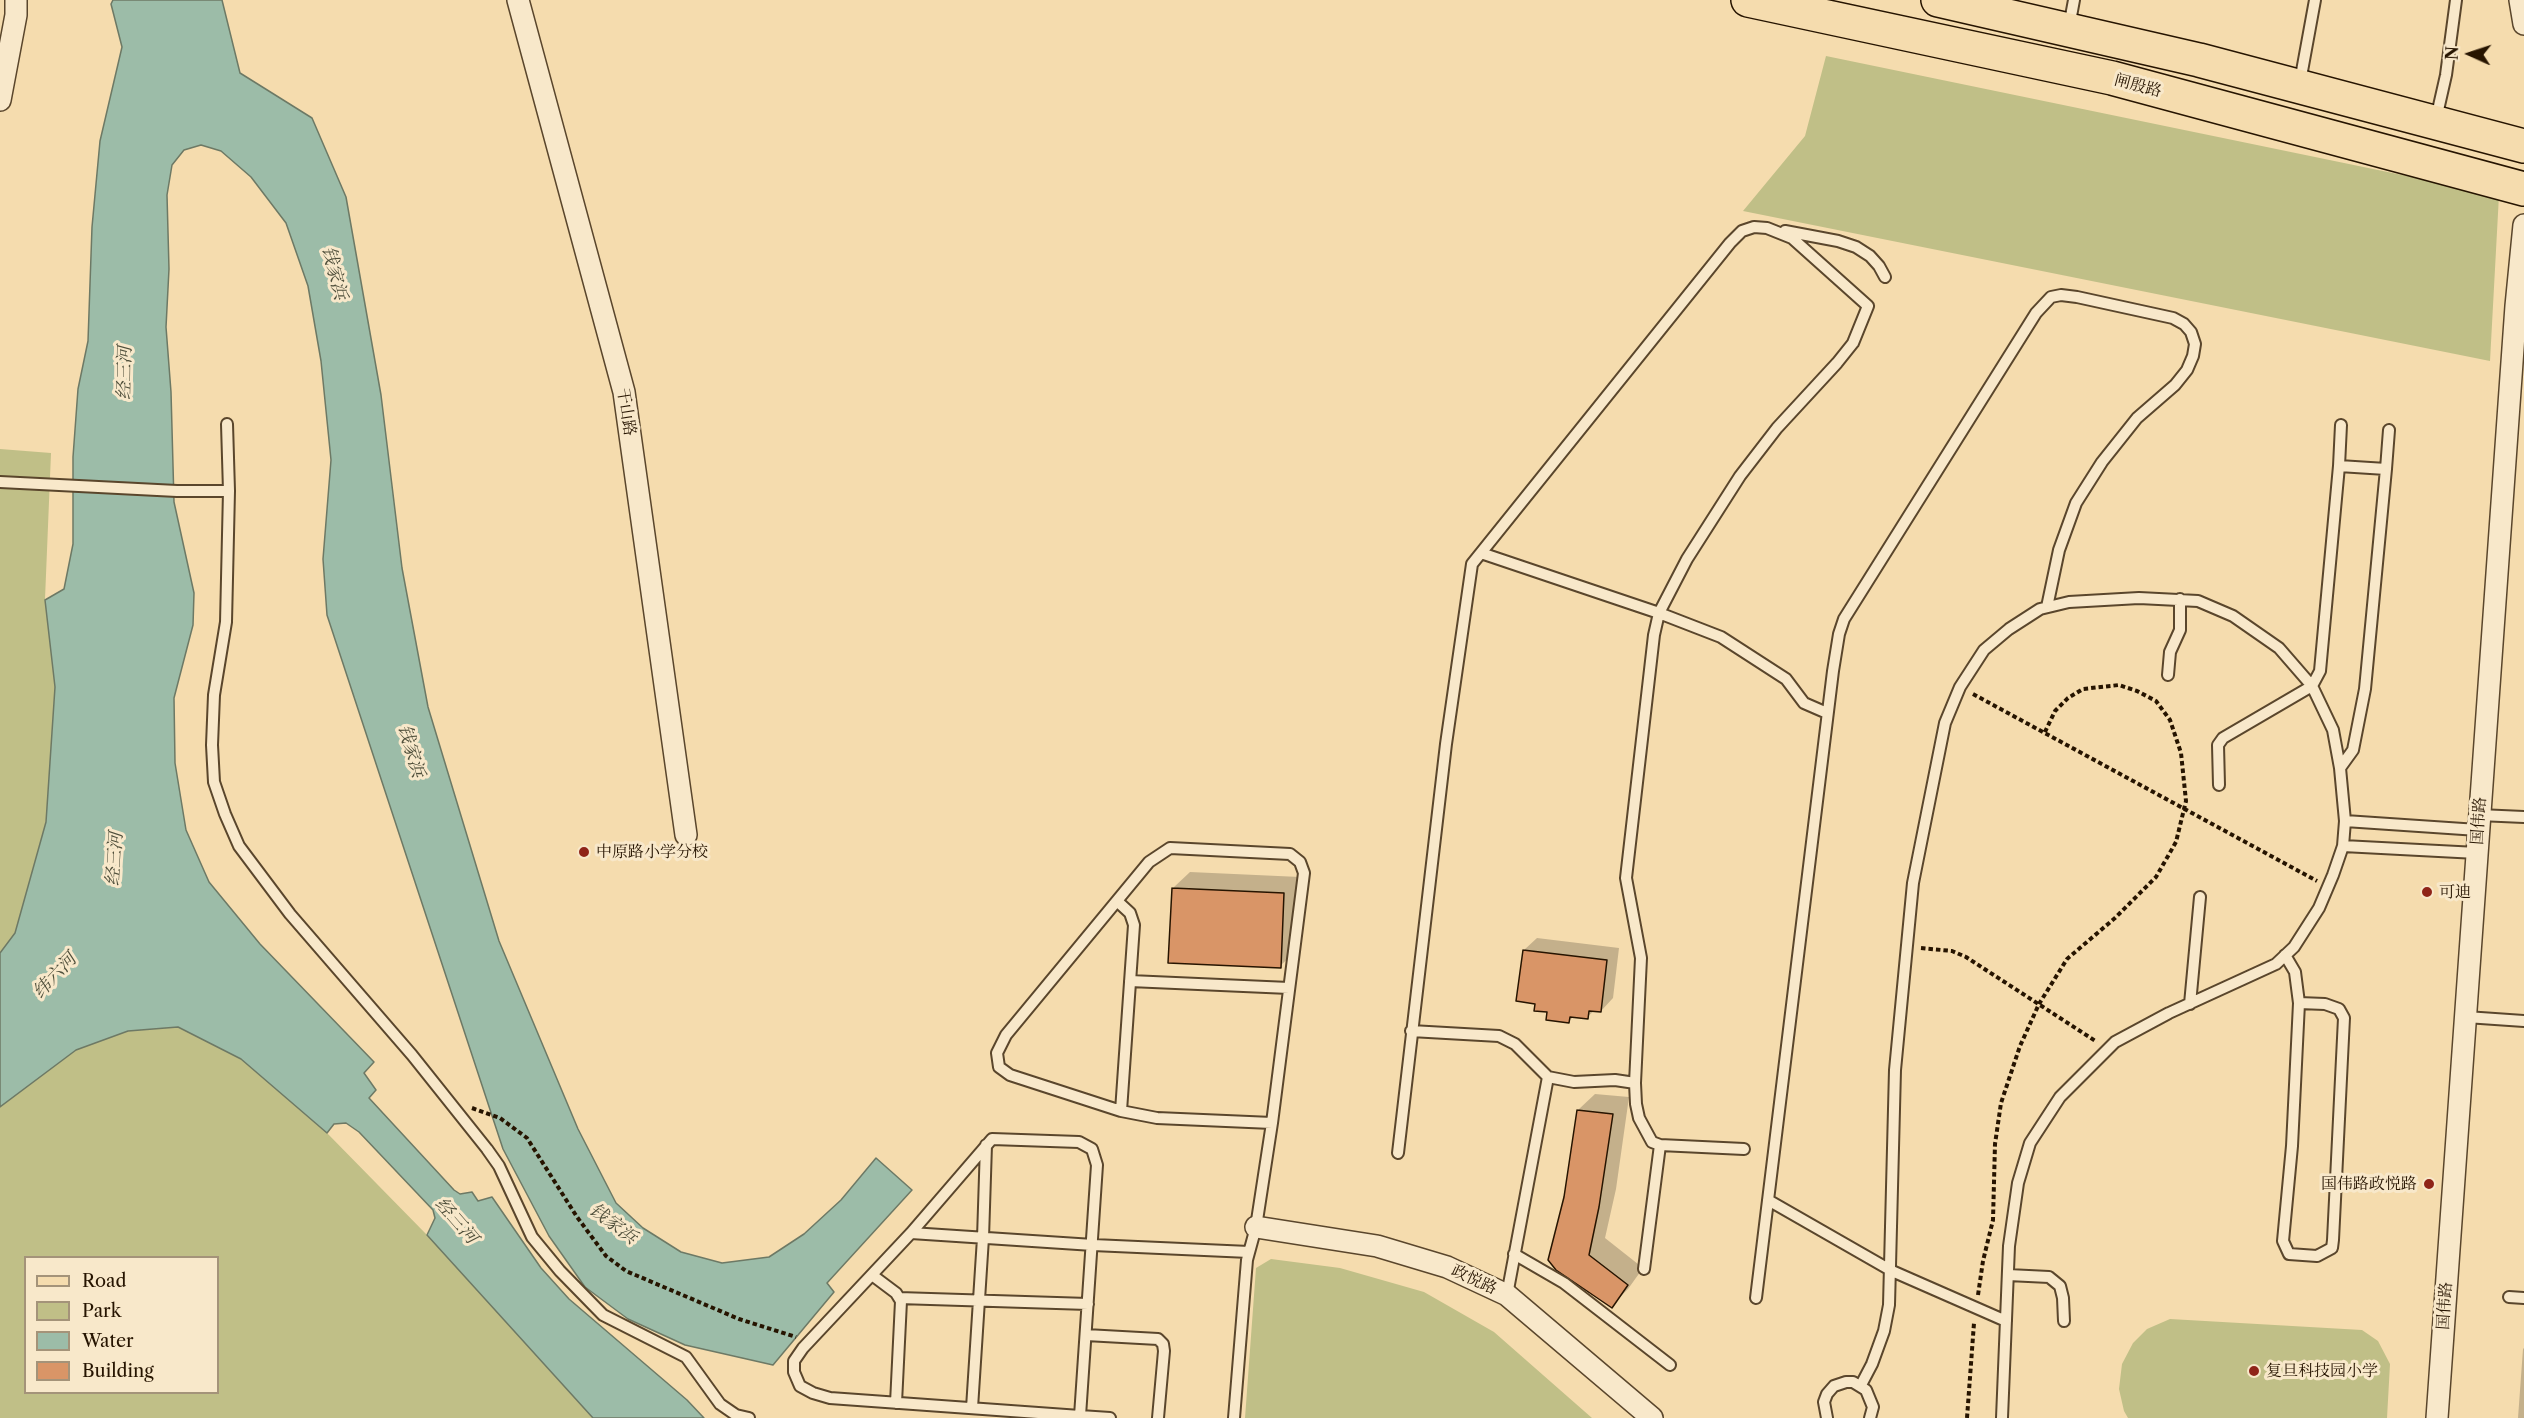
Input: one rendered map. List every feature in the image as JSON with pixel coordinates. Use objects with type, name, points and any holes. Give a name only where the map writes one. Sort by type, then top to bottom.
[{"type":"main road","name":"闸殷路","points":[[1748,0],[2112,78],[2524,189]]},
{"type":"main road","points":[[1938,0],[2071,15],[2300,85],[2524,147]]},
{"type":"street","points":[[0,100],[16,15],[16,0]]},
{"type":"street","name":"干山路","points":[[518,0],[624,392],[686,835]]},
{"type":"street","points":[[2520,0],[2524,24]]},
{"type":"street","name":"国伟路","points":[[2437,1418],[2516,306],[2524,225]]},
{"type":"street","name":"政悦路","points":[[1256,1227],[1314,1234],[1377,1246],[1447,1267],[1507,1295],[1652,1418]]},
{"type":"lane","points":[[2300,85],[2315,0]]},
{"type":"lane","points":[[2436,122],[2446,75],[2456,0]]},
{"type":"lane","points":[[1398,1153],[1411,1031],[1470,571],[1481,553],[1742,231],[1754,227],[1767,228],[1838,241],[1856,247],[1870,256],[1885,277]]},
{"type":"lane","points":[[1744,1149],[1660,1145],[1652,1142],[1639,1118],[1635,1083],[1641,958],[1626,878],[1651,659],[1659,613],[1687,559],[1740,476],[1777,428],[1848,350],[1868,306],[1792,238],[1767,228]]},
{"type":"lane","points":[[1756,1298],[1827,713],[1839,634],[1844,619],[2036,312],[2050,297],[2061,295],[2173,318],[2184,324],[2191,332],[2195,344],[2187,370],[2175,385],[2137,418],[2102,462],[2076,503],[2059,550],[2047,607]]},
{"type":"lane","points":[[227,424],[229,491],[226,622],[214,694],[212,745],[214,782],[239,846],[290,914],[412,1054],[499,1166],[532,1237],[580,1293],[603,1315],[686,1357],[720,1404],[736,1415],[749,1418]]},
{"type":"lane","points":[[2219,785],[2218,745],[2223,738],[2312,686],[2320,671],[2341,425]]},
{"type":"lane","points":[[2340,768],[2353,750],[2365,689],[2389,430]]},
{"type":"lane","points":[[2338,466],[2386,469]]},
{"type":"lane","points":[[0,482],[177,491],[229,491]]},
{"type":"lane","points":[[1481,553],[1659,613],[1721,637],[1785,679],[1804,703],[1827,713]]},
{"type":"lane","points":[[1861,1385],[1872,1364],[1884,1331],[1889,1305],[1892,1271],[1895,1070],[1913,883],[1945,723],[1960,687],[1984,650],[2009,629],[2040,609],[2069,602],[2139,598],[2198,601],[2233,616],[2279,648],[2312,686],[2333,730],[2340,768],[2345,821],[2343,846],[2319,908],[2294,947],[2276,964],[2115,1042],[2060,1097],[2030,1143],[2018,1183],[2009,1246],[2002,1418]]},
{"type":"lane","points":[[2168,675],[2170,652],[2180,630],[2180,599]]},
{"type":"lane","points":[[2345,821],[2479,822],[2524,817]]},
{"type":"lane","points":[[2343,846],[2477,853]]},
{"type":"lane","points":[[1234,1418],[1249,1252],[1256,1227],[1272,1123],[1304,873],[1300,862],[1290,854],[1170,848],[1149,862],[1006,1035],[997,1053],[999,1067],[1010,1075],[1121,1111],[1157,1118],[1272,1123]]},
{"type":"lane","points":[[2190,1004],[2200,897]]},
{"type":"lane","points":[[1117,901],[1130,913],[1134,925],[1121,1111]]},
{"type":"lane","points":[[2285,955],[2295,972],[2299,1003],[2292,1146],[2283,1241],[2289,1254],[2317,1256],[2332,1248],[2333,1240],[2344,1018],[2339,1010],[2325,1004],[2299,1003]]},
{"type":"lane","points":[[1130,981],[1289,988]]},
{"type":"lane","points":[[2466,1017],[2524,1022]]},
{"type":"lane","points":[[1411,1031],[1499,1036],[1515,1044],[1548,1077],[1574,1082],[1615,1080],[1635,1083]]},
{"type":"lane","points":[[1507,1295],[1548,1077]]},
{"type":"lane","points":[[1080,1416],[1097,1165],[1092,1149],[1079,1142],[992,1139],[911,1233],[809,1341],[794,1361],[794,1372],[800,1386],[830,1398],[896,1402],[972,1408],[1080,1416],[1110,1418]]},
{"type":"lane","points":[[972,1408],[983,1238],[986,1145]]},
{"type":"lane","points":[[1644,1269],[1660,1145]]},
{"type":"lane","points":[[1768,1200],[1892,1271],[2006,1321]]},
{"type":"lane","points":[[911,1233],[1249,1252]]},
{"type":"lane","points":[[1514,1254],[1564,1283],[1670,1365]]},
{"type":"lane","points":[[872,1275],[901,1301],[896,1402]]},
{"type":"lane","points":[[2008,1275],[2049,1277],[2060,1286],[2064,1321]]},
{"type":"lane","points":[[2509,1297],[2524,1298]]},
{"type":"lane","points":[[899,1298],[1088,1305]]},
{"type":"lane","points":[[1086,1335],[1158,1339],[1163,1344],[1158,1418]]},
{"type":"lane","points":[[1827,1418],[1824,1402],[1827,1394],[1834,1386],[1846,1382],[1861,1385],[1871,1397],[1873,1407],[1870,1418]]},
{"type":"path","points":[[1967,1418],[1976,1308],[1983,1261],[1993,1220],[1995,1144],[2001,1104],[2020,1046],[2039,1004],[2067,959],[2115,918],[2156,877],[2176,842],[2186,801],[2181,753],[2170,720],[2156,701],[2138,691],[2119,685],[2083,688],[2055,711],[2044,734]]},
{"type":"path","points":[[1960,687],[2328,887]]},
{"type":"path","points":[[1906,947],[1952,951],[1966,957],[2108,1049]]},
{"type":"path","points":[[446,1098],[500,1118],[527,1138],[583,1225],[606,1256],[626,1271],[738,1318],[809,1341]]},
{"type":"green space","points":[[1826,56],[2499,195],[2490,361],[1743,211],[1805,136]]},
{"type":"green space","points":[[0,449],[51,453],[45,599],[55,687],[46,822],[15,933],[0,953]]},
{"type":"green space","points":[[178,1027],[241,1059],[327,1133],[427,1235],[593,1418],[0,1418],[0,1107],[76,1050],[128,1031]]},
{"type":"green space","points":[[1271,1259],[1340,1268],[1424,1292],[1494,1332],[1592,1418],[1245,1418],[1256,1268]]},
{"type":"green space","name":"复旦科技园小学","points":[[2170,1319],[2362,1330],[2378,1341],[2390,1364],[2387,1418],[2128,1418],[2119,1389],[2122,1364],[2133,1343],[2147,1329]]},
{"type":"water","points":[[113,0],[222,0],[240,73],[312,118],[346,197],[381,395],[402,568],[428,707],[499,941],[578,1129],[616,1203],[643,1228],[681,1252],[722,1263],[769,1257],[804,1234],[841,1200],[876,1158],[912,1190],[827,1283],[834,1292],[773,1365],[685,1345],[628,1319],[585,1287],[549,1236],[503,1149],[327,615],[323,559],[331,460],[321,361],[308,286],[286,223],[251,177],[221,151],[201,145],[184,150],[172,165],[167,195],[169,269],[166,327],[171,392],[174,502],[194,593],[193,625],[174,698],[175,763],[186,830],[209,882],[260,944],[374,1062],[364,1073],[376,1090],[369,1098],[454,1190],[460,1194],[472,1192],[478,1201],[492,1197],[541,1268],[569,1299],[687,1400],[704,1418],[593,1418],[427,1235],[435,1218],[433,1210],[359,1132],[346,1123],[334,1124],[327,1133],[241,1059],[178,1027],[128,1031],[76,1050],[0,1107],[0,953],[15,933],[46,822],[55,687],[45,600],[64,589],[73,544],[73,457],[78,389],[88,341],[92,227],[100,141],[122,47],[111,4]]},
{"type":"building","points":[[1172,888],[1284,893],[1281,968],[1168,963]]},
{"type":"building","points":[[1523,950],[1607,960],[1601,1012],[1589,1011],[1588,1019],[1570,1017],[1569,1023],[1546,1020],[1547,1012],[1534,1011],[1535,1004],[1516,1001]]},
{"type":"building","points":[[1577,1110],[1613,1114],[1599,1207],[1589,1255],[1628,1285],[1612,1308],[1556,1270],[1548,1260],[1564,1197]]},
{"type":"place","name":"中原路小学分校","points":[[584,852]]},
{"type":"place","name":"可迪","points":[[2427,892]]},
{"type":"place","name":"国伟路政悦路","points":[[2429,1184]]},
{"type":"place","name":"复旦科技园小学","points":[[2254,1371]]},
{"type":"water label","name":"钱家浜","points":[[334,273]]},
{"type":"water label","name":"经三河","points":[[125,373]]},
{"type":"water label","name":"钱家浜","points":[[411,751]]},
{"type":"water label","name":"经三河","points":[[115,859]]},
{"type":"water label","name":"纬六河","points":[[55,976]]},
{"type":"water label","name":"经三河","points":[[456,1221]]},
{"type":"water label","name":"钱家浜","points":[[613,1224]]}]
